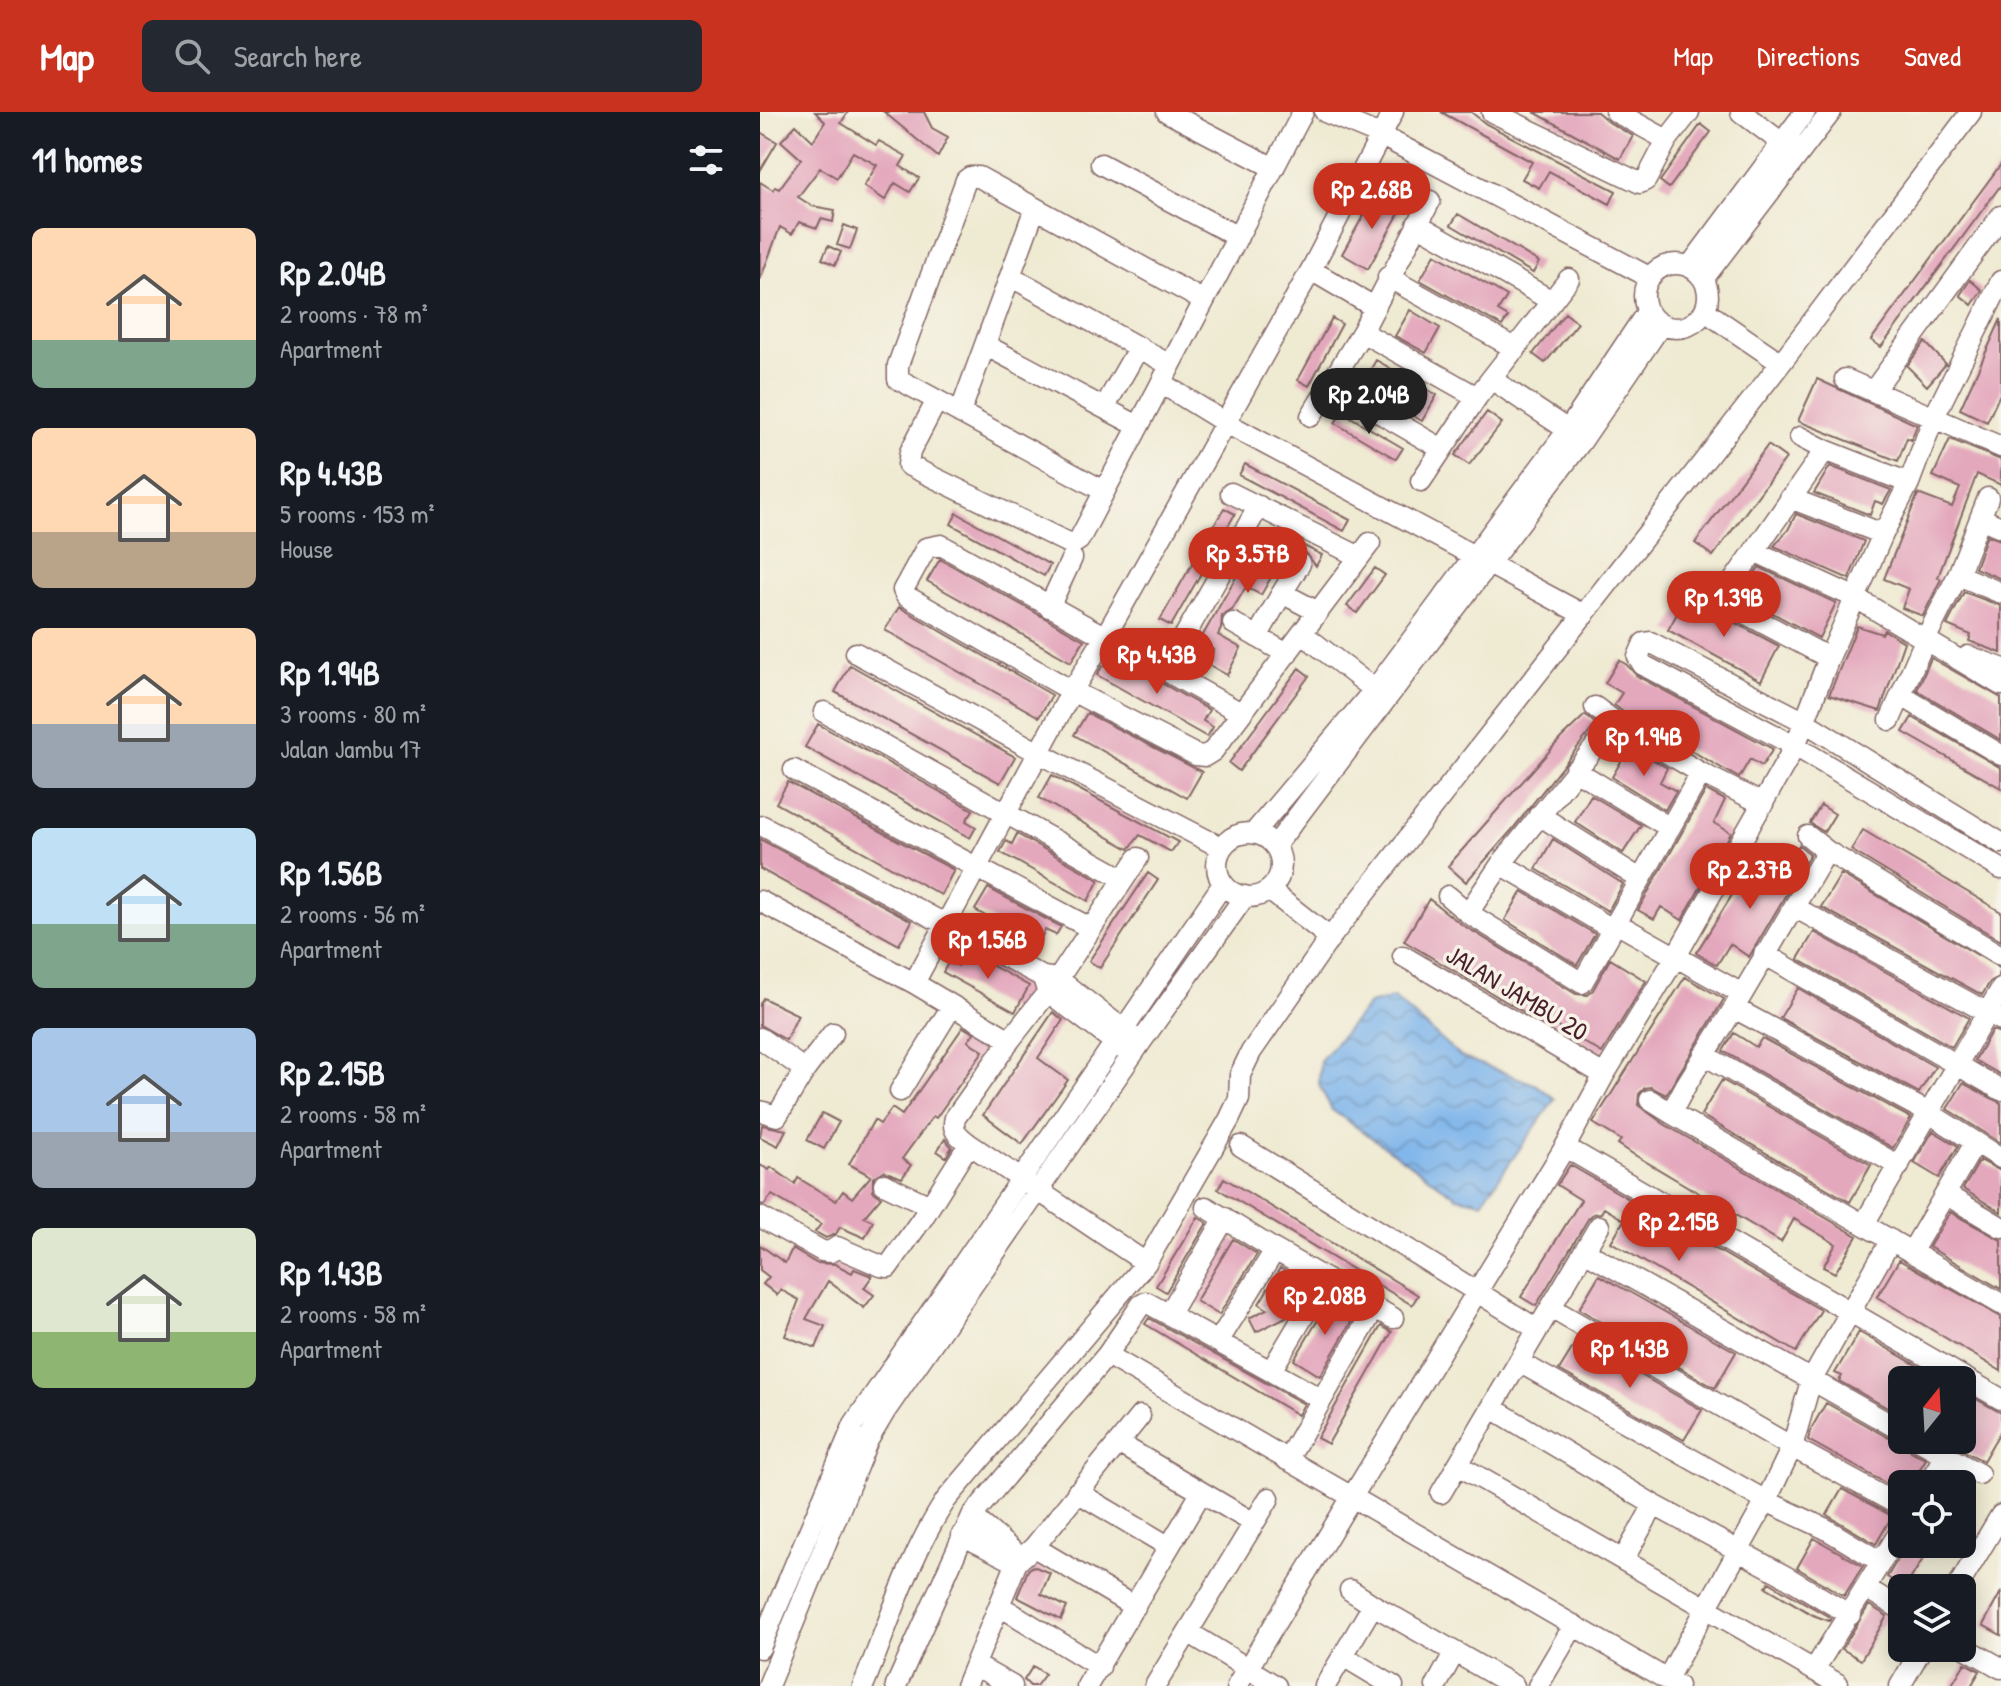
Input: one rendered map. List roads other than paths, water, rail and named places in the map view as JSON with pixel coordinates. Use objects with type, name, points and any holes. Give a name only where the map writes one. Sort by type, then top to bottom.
[{"type":"street","points":[[1167,112],[1274,168]]},
{"type":"street","points":[[937,400],[907,460],[908,465],[1073,544],[1079,540],[1303,112]]},
{"type":"street","points":[[1325,112],[1380,135],[1649,277]]},
{"type":"street","points":[[914,983],[1072,691],[1311,270],[1393,112]]},
{"type":"street","points":[[1492,112],[1640,183],[1646,180],[1667,140],[1689,112]]},
{"type":"street","points":[[1616,112],[1667,140]]},
{"type":"street","points":[[1741,112],[1782,143],[1805,148]]},
{"type":"street","points":[[1697,272],[1805,112]]},
{"type":"street","points":[[1697,272],[1805,148],[1831,112]]},
{"type":"street","points":[[863,1686],[930,1524],[946,1500],[1146,1263],[1229,1120],[1239,1099],[1240,1075],[1251,1052],[1330,938],[1781,363],[1971,112]]},
{"type":"street","points":[[1101,164],[1238,237]]},
{"type":"street","points":[[1104,491],[898,379],[897,374],[966,180],[979,177],[1204,301]]},
{"type":"street","points":[[1311,416],[1362,332],[1430,201]]},
{"type":"street","points":[[960,413],[1035,208]]},
{"type":"street","points":[[1874,390],[2001,216]]},
{"type":"street","points":[[1417,224],[1552,301]]},
{"type":"street","points":[[1675,263],[1697,272],[1709,294],[1705,311],[1694,323],[1678,329],[1654,319],[1643,294],[1649,277],[1660,267],[1675,263]]},
{"type":"street","points":[[1311,270],[1374,307]]},
{"type":"street","points":[[1010,276],[1139,347],[1166,374],[1226,423],[1584,615]]},
{"type":"street","points":[[1388,277],[1516,349]]},
{"type":"street","points":[[1421,481],[1477,397],[1569,279]]},
{"type":"street","points":[[1242,1678],[1565,1147],[1795,746],[1829,658],[1883,534],[1909,483],[1934,417],[2001,281]]},
{"type":"street","points":[[1705,311],[1781,363]]},
{"type":"street","points":[[1482,559],[1568,430],[1654,319]]},
{"type":"street","points":[[1275,846],[1380,694],[1482,559],[1581,442],[1654,319]]},
{"type":"street","points":[[1362,332],[1477,397]]},
{"type":"street","points":[[985,345],[1138,426]]},
{"type":"street","points":[[1104,408],[1139,347]]},
{"type":"street","points":[[1491,379],[1568,430]]},
{"type":"street","points":[[1845,379],[2001,447]]},
{"type":"street","points":[[1330,384],[1442,449]]},
{"type":"street","points":[[1800,437],[1909,483]]},
{"type":"street","points":[[1720,600],[1825,450]]},
{"type":"street","points":[[1231,493],[1364,549],[1303,634],[1213,751],[1205,756],[1196,755],[1072,691],[906,596],[903,590],[926,548],[941,545],[1241,713]]},
{"type":"street","points":[[1790,498],[1883,534]]},
{"type":"street","points":[[1165,670],[1259,506]]},
{"type":"street","points":[[1890,720],[1958,575],[1984,508],[2001,527]]},
{"type":"street","points":[[1754,551],[1856,598],[2001,685]]},
{"type":"street","points":[[1049,607],[1072,558]]},
{"type":"street","points":[[1257,637],[1300,564]]},
{"type":"street","points":[[1958,575],[2001,593]]},
{"type":"street","points":[[1690,584],[1829,658]]},
{"type":"street","points":[[1282,593],[1318,612]]},
{"type":"street","points":[[1233,623],[1287,654]]},
{"type":"street","points":[[1303,634],[1380,694]]},
{"type":"street","points":[[2001,843],[1805,722],[1650,642],[1644,643],[1638,657],[1643,665],[1795,746],[2001,869]]},
{"type":"street","points":[[856,653],[1222,848]]},
{"type":"street","points":[[1956,656],[1977,657],[2001,668]]},
{"type":"street","points":[[1254,833],[1380,694]]},
{"type":"street","points":[[1902,696],[2001,755]]},
{"type":"street","points":[[1595,707],[1701,773],[1763,804]]},
{"type":"street","points":[[824,712],[1124,879]]},
{"type":"street","points":[[1468,913],[1501,864],[1615,722]]},
{"type":"street","points":[[794,770],[1090,928]]},
{"type":"street","points":[[1575,770],[1670,828]]},
{"type":"street","points":[[1448,896],[1468,913],[1582,983],[1701,773]]},
{"type":"street","points":[[1539,815],[1640,879]]},
{"type":"street","points":[[763,826],[1049,982],[1128,1043]]},
{"type":"street","points":[[1254,833],[1266,837],[1275,846],[1281,857],[1281,869],[1277,881],[1269,890],[1257,896],[1245,896],[1223,884],[1217,860],[1230,839],[1254,833]]},
{"type":"street","points":[[1808,836],[1827,851],[2001,956]]},
{"type":"street","points":[[1671,1113],[1827,851]]},
{"type":"street","points":[[1138,858],[1049,982],[953,1125],[956,1133],[969,1144],[1146,1263]]},
{"type":"street","points":[[1501,864],[1675,958],[1738,1001],[2001,1158]]},
{"type":"street","points":[[768,1686],[867,1442],[1038,1192],[1223,884]]},
{"type":"street","points":[[1269,890],[1330,938]]},
{"type":"street","points":[[760,1648],[854,1424],[872,1396],[1022,1178],[1245,896]]},
{"type":"street","points":[[760,901],[914,983],[1010,1040]]},
{"type":"street","points":[[1794,907],[1994,1016]]},
{"type":"street","points":[[1764,954],[2001,1090]]},
{"type":"street","name":"JALAN JAMBU 20","points":[[1403,956],[1604,1075]]},
{"type":"street","points":[[1107,1355],[1673,1683],[1707,1608],[1792,1447],[1806,1377],[1846,1307],[1878,1233],[1899,1166],[1958,1064],[1994,1016],[2001,989]]},
{"type":"street","points":[[900,1091],[952,1006]]},
{"type":"street","points":[[760,1111],[777,1116],[805,1070],[833,1033]]},
{"type":"street","points":[[760,1038],[805,1070]]},
{"type":"street","points":[[1704,1055],[1899,1166]]},
{"type":"street","points":[[1650,1100],[2001,1304]]},
{"type":"street","points":[[1912,1251],[1975,1143]]},
{"type":"street","points":[[760,1217],[822,1251],[830,1252],[837,1247],[888,1267],[969,1144]]},
{"type":"street","points":[[1241,1146],[1537,1329]]},
{"type":"street","points":[[1565,1147],[2001,1399]]},
{"type":"street","points":[[884,1184],[930,1206]]},
{"type":"street","points":[[1945,1194],[2001,1227]]},
{"type":"street","points":[[1206,1207],[1384,1314],[1321,1399],[1287,1460]]},
{"type":"street","points":[[1169,1314],[1225,1218]]},
{"type":"street","points":[[1441,1493],[1599,1226]]},
{"type":"street","points":[[1218,1342],[1275,1250]]},
{"type":"street","points":[[1584,1251],[1888,1423]]},
{"type":"street","points":[[1271,1371],[1325,1280]]},
{"type":"street","points":[[896,1686],[972,1516],[1107,1355],[1141,1305],[1146,1302],[1169,1314],[1321,1399]]},
{"type":"street","points":[[1551,1308],[1888,1499]]},
{"type":"street","points":[[1519,1362],[1881,1562]]},
{"type":"street","points":[[1492,1408],[1654,1505],[1850,1615]]},
{"type":"street","points":[[966,1686],[1024,1556],[1140,1416]]},
{"type":"street","points":[[1118,1443],[1254,1523]]},
{"type":"street","points":[[1936,1470],[1945,1455],[1979,1474]]},
{"type":"street","points":[[1458,1465],[1838,1684]]},
{"type":"street","points":[[827,1485],[848,1491]]},
{"type":"street","points":[[1077,1492],[1168,1546]]},
{"type":"street","points":[[1087,1686],[1201,1493]]},
{"type":"street","points":[[1155,1686],[1269,1498]]},
{"type":"street","points":[[1623,1560],[1654,1505]]},
{"type":"street","points":[[1965,1574],[2001,1515]]},
{"type":"street","points":[[972,1516],[1024,1556]]},
{"type":"street","points":[[962,1535],[1024,1556],[1135,1607]]},
{"type":"street","points":[[1814,1670],[1888,1551]]},
{"type":"street","points":[[1866,1588],[1888,1601]]},
{"type":"street","points":[[1350,1590],[1509,1685]]},
{"type":"street","points":[[1325,1686],[1373,1605]]},
{"type":"street","points":[[1000,1606],[1100,1667]]},
{"type":"street","points":[[1538,1686],[1574,1625]]},
{"type":"street","points":[[1188,1632],[1242,1678],[1276,1686]]},
{"type":"street","points":[[1436,1686],[1454,1653]]},
{"type":"street","points":[[1976,1654],[2001,1669],[1991,1686]]},
{"type":"street","points":[[1343,1656],[1393,1686]]},
{"type":"street","points":[[1900,1686],[1914,1662]]},
{"type":"street","points":[[975,1665],[1012,1686]]},
{"type":"water","points":[[1394,998],[1461,1057],[1537,1085],[1555,1099],[1482,1202],[1457,1197],[1332,1110],[1319,1085],[1320,1061],[1369,1004]]}]
